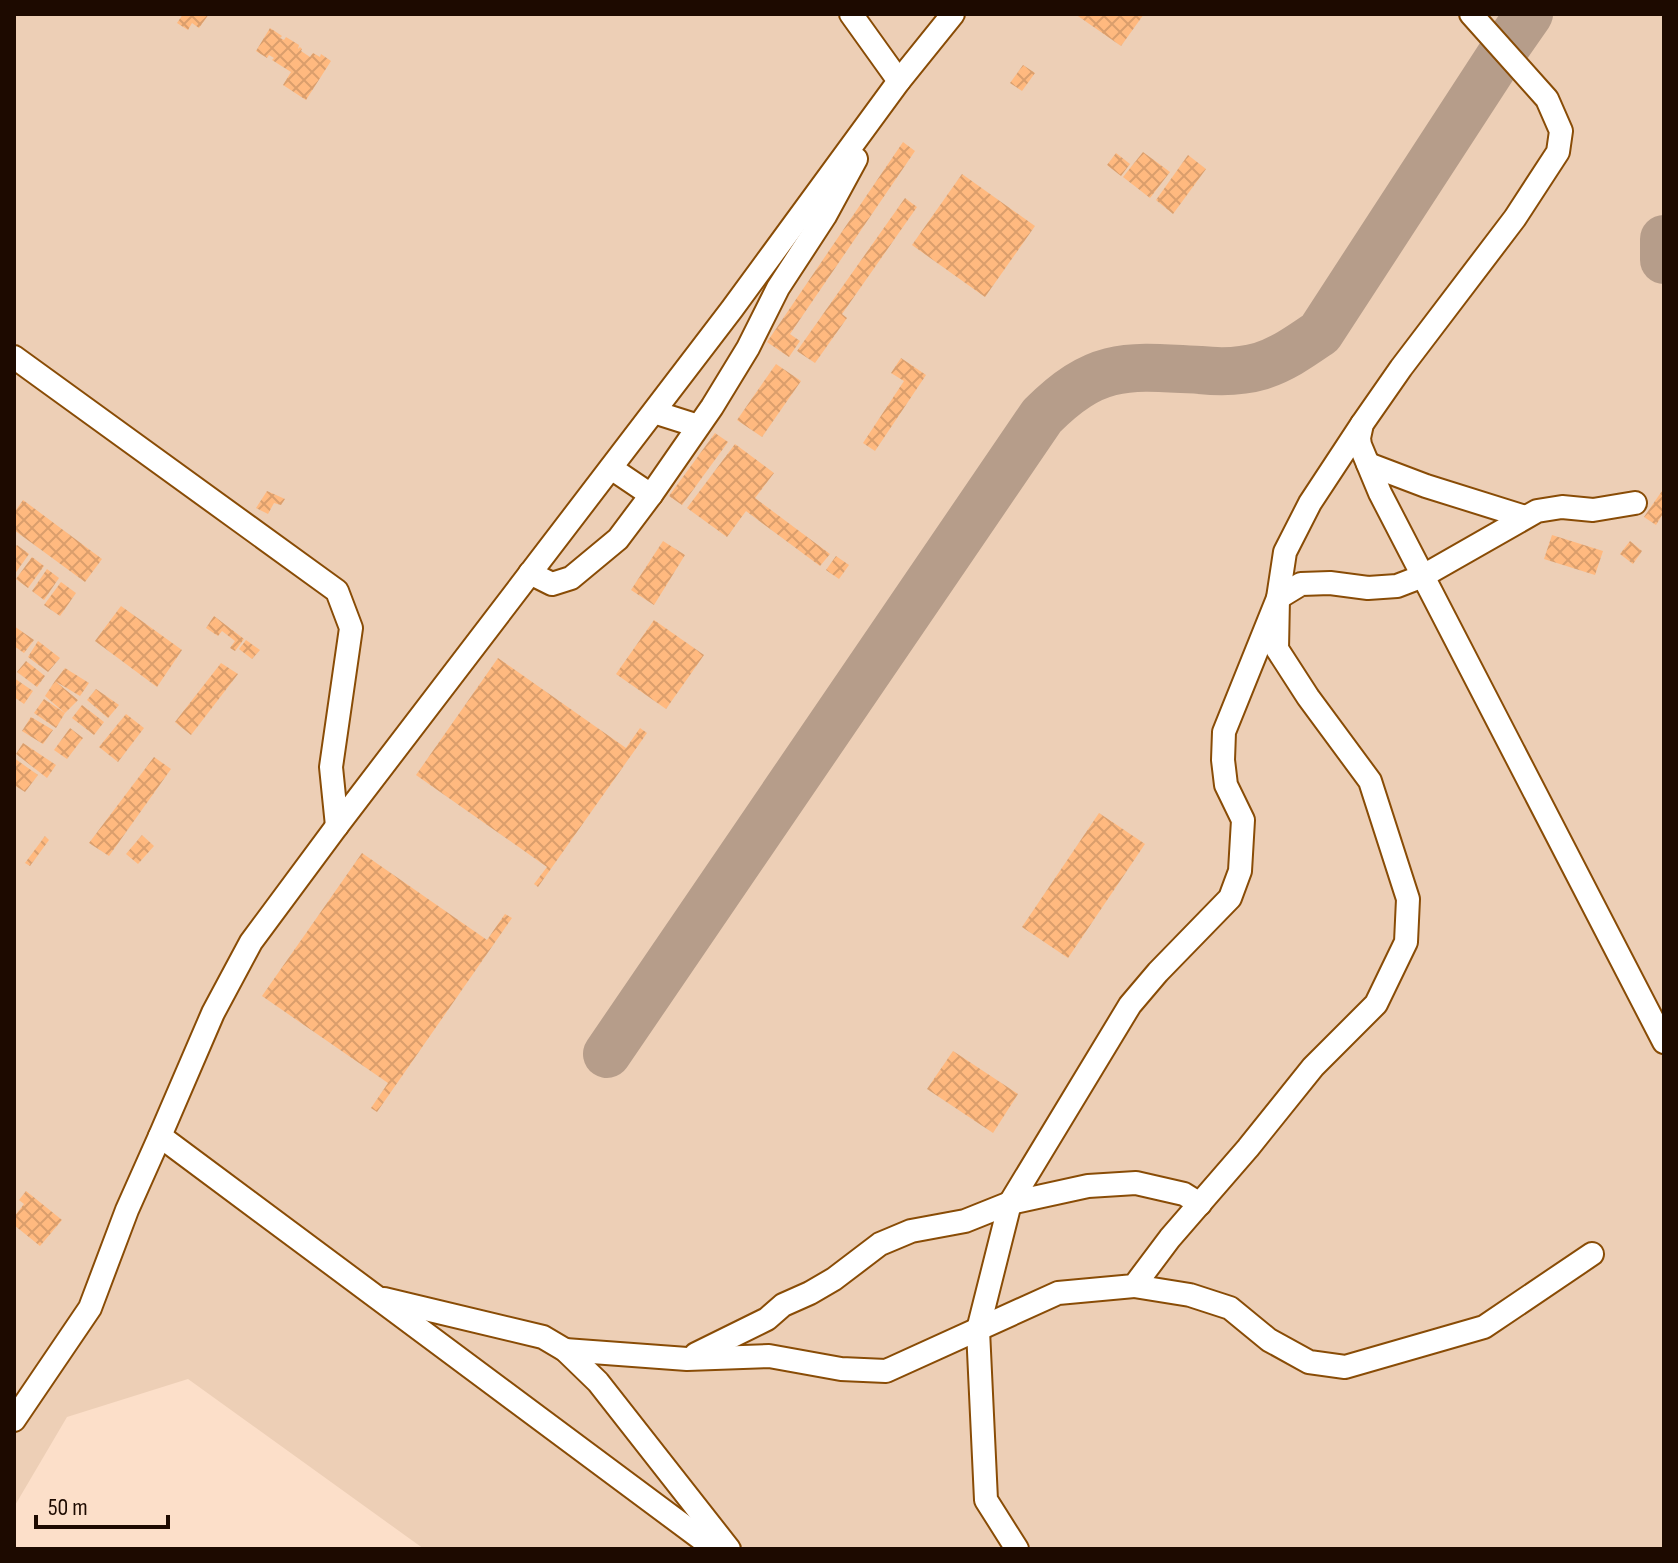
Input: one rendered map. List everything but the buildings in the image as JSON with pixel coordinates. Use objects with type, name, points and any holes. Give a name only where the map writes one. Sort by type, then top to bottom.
[{"type":"lane","points":[[851,14],[899,81]]},
{"type":"lane","points":[[14,1420],[90,1308],[127,1210],[213,1013],[251,942],[741,297],[899,81],[953,14]]},
{"type":"lane","points":[[1134,1286],[1170,1238],[1313,1067],[1376,1004],[1406,942],[1408,899],[1370,781],[1277,649],[1278,598],[1285,552],[1310,503],[1401,368],[1515,218],[1558,152],[1561,131],[1547,99],[1471,14]]},
{"type":"lane","points":[[530,573],[552,584],[571,578],[618,539],[651,495],[748,348],[778,288],[825,216],[899,81]]},
{"type":"lane","points":[[14,357],[337,591],[351,628],[331,767],[337,826]]},
{"type":"lane","points":[[654,412],[698,426]]},
{"type":"lane","points":[[1362,424],[1359,438],[1380,493],[1664,1042]]},
{"type":"lane","points":[[1368,464],[1525,517]]},
{"type":"lane","points":[[611,468],[651,495]]},
{"type":"lane","points":[[1017,1549],[986,1500],[978,1330],[1010,1203],[1130,1005],[1230,898],[1240,871],[1243,820],[1226,785],[1224,732],[1278,598],[1301,584],[1330,583],[1368,588],[1397,586],[1423,576],[1537,511],[1562,507],[1593,510],[1635,503]]},
{"type":"lane","points":[[160,1136],[715,1549]]},
{"type":"lane","points":[[687,1359],[767,1319],[783,1305],[834,1279],[880,1244],[911,1231],[965,1221],[1010,1203],[1088,1186],[1136,1183],[1184,1194],[1200,1204]]},
{"type":"lane","points":[[565,1350],[687,1359],[769,1356],[841,1369],[886,1371],[1058,1293],[1134,1286],[1190,1295],[1230,1308],[1269,1340],[1309,1362],[1345,1367],[1484,1327],[1592,1254]]},
{"type":"lane","points":[[377,1298],[543,1337],[565,1350],[598,1382],[729,1549]]},
{"type":"shaded area","points":[[14,14],[1664,14],[1664,1549],[424,1549],[188,1379],[67,1417],[14,1507]]},
{"type":"taxiway","points":[[607,1054],[1042,416],[1062,398],[1097,376],[1132,368],[1246,369],[1277,360],[1320,333],[1529,14]]},
{"type":"taxiway","points":[[1664,239],[1664,260]]}]
